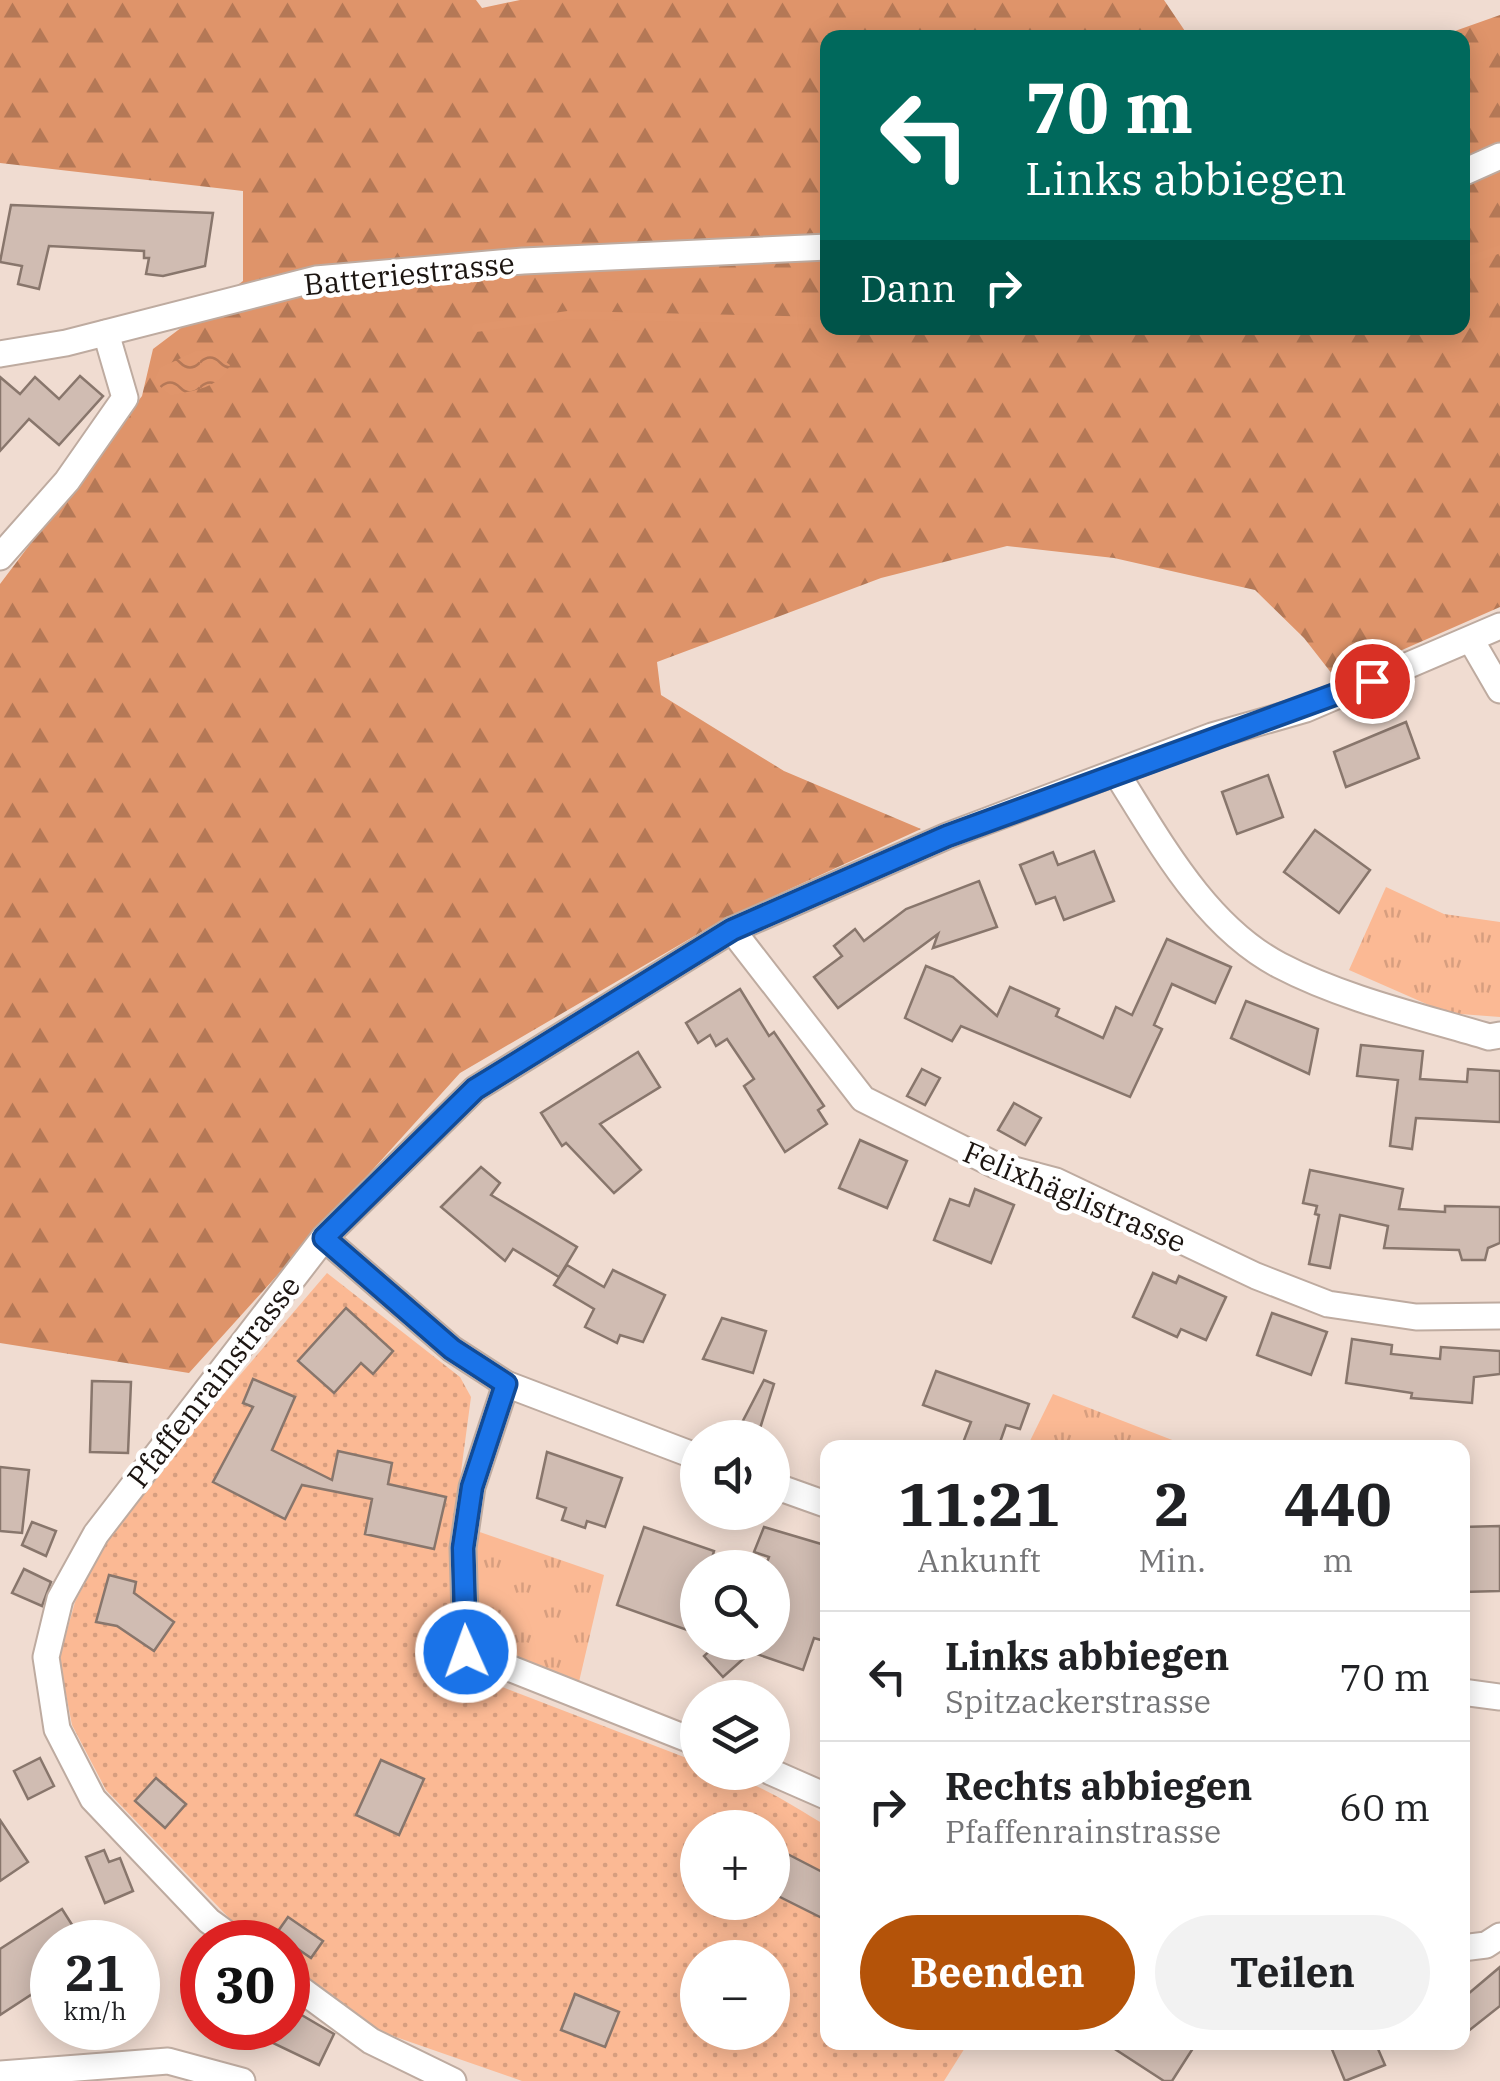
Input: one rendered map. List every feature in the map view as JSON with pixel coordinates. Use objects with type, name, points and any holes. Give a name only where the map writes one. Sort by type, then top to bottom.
[{"type":"street","points":[[1470,169],[1500,156]]},
{"type":"street","name":"Batteriestrasse","points":[[0,354],[14,355],[316,278],[523,262],[820,247]]},
{"type":"street","points":[[0,557],[67,481],[125,398],[106,332]]},
{"type":"street","name":"Pfaffenrainstrasse","points":[[207,1920],[92,1799],[56,1729],[46,1656],[60,1599],[96,1534],[324,1238],[475,1089],[732,930],[894,858],[1212,736],[1306,709],[1500,626]]},
{"type":"street","points":[[1471,640],[1500,690]]},
{"type":"street","points":[[1117,774],[1174,864],[1216,915],[1276,963],[1342,992],[1489,1037],[1500,1036]]},
{"type":"street","name":"Felixhäglistrasse","points":[[732,930],[820,1049],[864,1098],[960,1148],[995,1165],[1056,1182],[1256,1276],[1328,1304],[1416,1318],[1500,1316]]},
{"type":"street","points":[[324,1238],[452,1349],[506,1384],[680,1450]]},
{"type":"street","points":[[506,1384],[472,1487],[465,1533],[466,1652],[680,1736]]},
{"type":"street","points":[[790,1491],[820,1502]]},
{"type":"street","points":[[1470,1693],[1500,1697]]},
{"type":"street","points":[[790,1781],[820,1794]]},
{"type":"street","points":[[1470,1947],[1486,1945],[1500,1936]]},
{"type":"street","points":[[310,1996],[370,2041],[453,2081]]},
{"type":"street","points":[[0,2074],[168,2061],[242,2081]]},
{"type":"green space","points":[[0,0],[476,0],[482,8],[520,0],[1164,0],[1184,30],[820,30],[820,335],[1470,335],[1470,30],[1458,30],[1500,15],[1500,607],[1336,679],[1304,638],[1255,590],[1114,558],[1007,546],[881,578],[657,662],[661,695],[784,771],[921,829],[722,920],[460,1073],[189,1373],[0,1343],[0,584],[142,396],[153,349],[243,281],[243,191],[0,163]]},
{"type":"green space","points":[[1386,887],[1444,914],[1500,922],[1500,1017],[1447,1013],[1349,970]]},
{"type":"green space","points":[[327,1273],[460,1377],[471,1397],[457,1502],[458,1670],[680,1755],[680,1790],[764,1790],[820,1822],[820,2050],[964,2050],[944,2081],[522,2081],[370,2028],[310,1981],[310,1920],[231,1920],[106,1790],[72,1725],[59,1659],[75,1602],[104,1546],[193,1430]]},
{"type":"green space","points":[[1053,1394],[1172,1440],[1030,1440]]},
{"type":"green space","points":[[474,1530],[604,1575],[578,1686],[474,1646]]},
{"type":"water","points":[[196,351],[211,351],[230,365],[220,379],[171,395],[154,382],[160,368]]},
{"type":"building","points":[[11,205],[213,213],[205,266],[163,276],[146,274],[149,258],[144,258],[144,251],[49,246],[39,289],[18,284],[22,266],[0,262]]},
{"type":"building","points":[[80,376],[103,396],[59,445],[29,419],[0,451],[0,377],[20,394],[35,377],[59,399]]},
{"type":"building","points":[[1406,722],[1419,758],[1346,787],[1334,752]]},
{"type":"building","points":[[1268,775],[1283,817],[1237,834],[1222,792]]},
{"type":"building","points":[[1315,830],[1370,870],[1339,913],[1284,872]]},
{"type":"building","points":[[1094,851],[1114,901],[1064,920],[1055,897],[1036,904],[1020,865],[1053,852],[1058,865]]},
{"type":"building","points":[[979,881],[997,927],[933,948],[938,934],[838,1008],[814,977],[842,956],[834,946],[855,929],[864,941],[906,909]]},
{"type":"building","points":[[1167,939],[1231,967],[1215,1003],[1172,984],[1154,1025],[1162,1029],[1130,1097],[961,1026],[952,1041],[905,1018],[926,966],[953,977],[997,1016],[1010,987],[1059,1009],[1056,1016],[1103,1038],[1116,1007],[1132,1015]]},
{"type":"building","points":[[740,989],[769,1036],[774,1032],[824,1106],[818,1110],[827,1124],[785,1152],[744,1086],[754,1079],[727,1039],[716,1046],[710,1035],[698,1043],[686,1023]]},
{"type":"building","points":[[1246,1001],[1318,1029],[1309,1074],[1231,1038]]},
{"type":"building","points":[[1361,1045],[1423,1051],[1420,1079],[1467,1082],[1468,1069],[1500,1071],[1500,1122],[1416,1118],[1412,1149],[1390,1146],[1398,1080],[1357,1076]]},
{"type":"building","points":[[638,1052],[660,1087],[600,1124],[641,1170],[614,1193],[566,1143],[562,1146],[541,1113]]},
{"type":"building","points":[[922,1069],[940,1078],[925,1105],[907,1096]]},
{"type":"building","points":[[1014,1103],[1041,1118],[1025,1145],[998,1130]]},
{"type":"building","points":[[860,1140],[907,1161],[887,1208],[839,1188]]},
{"type":"building","points":[[481,1167],[500,1183],[491,1195],[577,1247],[559,1277],[513,1249],[505,1261],[441,1207]]},
{"type":"building","points":[[1310,1170],[1403,1189],[1399,1209],[1445,1212],[1445,1206],[1500,1207],[1500,1243],[1488,1248],[1485,1260],[1462,1260],[1459,1250],[1384,1248],[1388,1226],[1340,1215],[1330,1268],[1309,1264],[1319,1215],[1315,1214],[1317,1206],[1303,1203]]},
{"type":"building","points":[[975,1189],[1014,1205],[991,1263],[934,1240],[950,1199],[969,1206]]},
{"type":"building","points":[[567,1265],[604,1287],[613,1270],[665,1295],[643,1342],[620,1335],[617,1343],[585,1327],[594,1309],[554,1285]]},
{"type":"building","points":[[1153,1273],[1176,1283],[1179,1276],[1226,1297],[1206,1340],[1181,1329],[1177,1337],[1133,1317]]},
{"type":"building","points":[[346,1308],[393,1351],[373,1374],[361,1363],[334,1393],[298,1361]]},
{"type":"building","points":[[1272,1313],[1327,1332],[1311,1375],[1257,1355]]},
{"type":"building","points":[[722,1318],[766,1331],[753,1373],[703,1359]]},
{"type":"building","points":[[1352,1339],[1392,1345],[1391,1354],[1440,1359],[1441,1347],[1500,1351],[1500,1374],[1474,1377],[1472,1403],[1411,1398],[1412,1393],[1346,1383]]},
{"type":"building","points":[[936,1371],[1029,1404],[1020,1429],[1006,1425],[1001,1440],[964,1440],[971,1422],[923,1405]]},
{"type":"building","points":[[253,1379],[295,1397],[272,1450],[332,1480],[338,1451],[392,1463],[388,1484],[446,1497],[434,1549],[365,1534],[372,1499],[302,1485],[285,1519],[213,1482],[253,1407],[243,1403]]},
{"type":"building","points":[[764,1380],[774,1384],[763,1420],[743,1420]]},
{"type":"building","points":[[92,1381],[131,1382],[128,1453],[90,1452]]},
{"type":"building","points":[[547,1452],[622,1478],[605,1527],[587,1521],[585,1528],[562,1520],[566,1508],[537,1498]]},
{"type":"building","points":[[0,1467],[29,1470],[22,1533],[0,1531]]},
{"type":"building","points":[[32,1522],[56,1531],[46,1556],[22,1545]]},
{"type":"building","points":[[1500,1526],[1500,1591],[1470,1592],[1470,1527]]},
{"type":"building","points":[[644,1527],[711,1550],[680,1550],[680,1628],[617,1605]]},
{"type":"building","points":[[763,1530],[820,1544],[820,1640],[814,1638],[803,1670],[774,1660],[790,1660],[790,1550],[755,1550]]},
{"type":"building","points":[[24,1569],[51,1582],[42,1606],[12,1593]]},
{"type":"building","points":[[109,1575],[136,1582],[134,1593],[174,1622],[154,1651],[117,1626],[96,1622]]},
{"type":"building","points":[[708,1660],[742,1660],[723,1677]]},
{"type":"building","points":[[40,1758],[54,1786],[28,1799],[14,1771]]},
{"type":"building","points":[[381,1760],[424,1779],[399,1835],[356,1815]]},
{"type":"building","points":[[156,1778],[186,1804],[165,1828],[135,1801]]},
{"type":"building","points":[[0,1820],[28,1862],[0,1881]]},
{"type":"building","points":[[104,1850],[109,1862],[120,1858],[133,1891],[105,1903],[86,1857]]},
{"type":"building","points":[[790,1855],[820,1871],[820,1917],[790,1902]]},
{"type":"building","points":[[62,1909],[69,1920],[45,1920]]},
{"type":"building","points":[[30,1930],[30,1995],[0,2015],[0,1949]]},
{"type":"building","points":[[310,1932],[323,1941],[310,1957]]},
{"type":"building","points":[[1500,1967],[1500,2006],[1470,2030],[1470,1992]]},
{"type":"building","points":[[575,1994],[619,2012],[605,2047],[561,2030]]},
{"type":"building","points":[[310,2020],[334,2034],[319,2065],[288,2050],[310,2050]]},
{"type":"building","points":[[1116,2050],[1192,2050],[1172,2081],[1164,2081]]},
{"type":"building","points":[[1332,2050],[1378,2050],[1385,2065],[1345,2081]]},
{"type":"waterway","points":[[1470,260],[1500,249]]},
{"type":"waterway","points":[[476,328],[568,315],[820,321]]},
{"type":"route","points":[[466,1652],[463,1548],[472,1487],[506,1384],[452,1349],[324,1238],[475,1089],[732,930],[947,836],[1212,736],[1306,709],[1372,681]]}]
